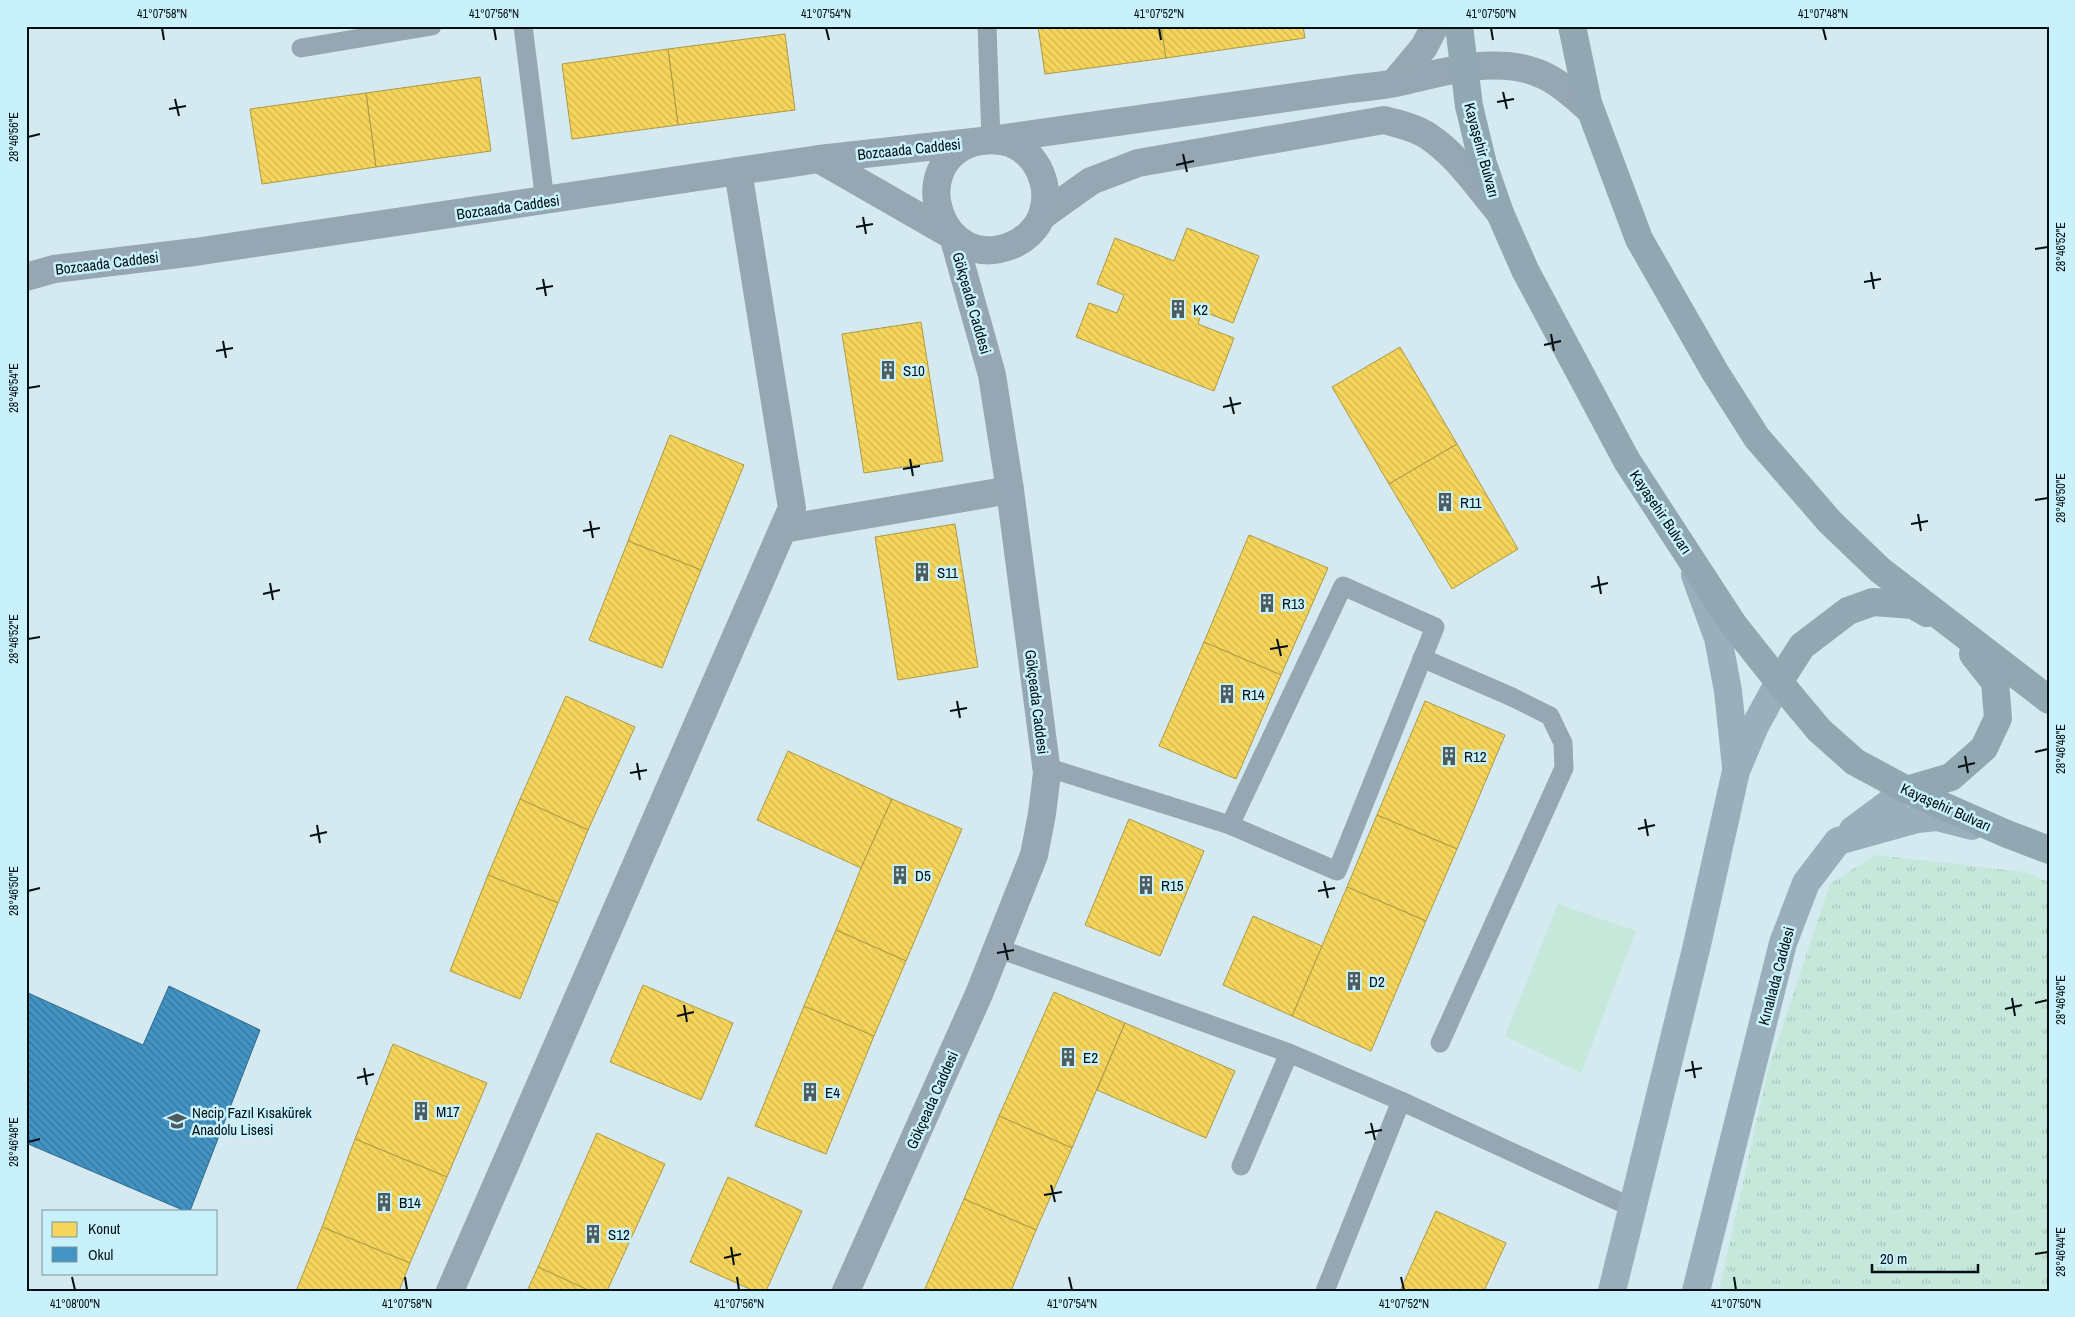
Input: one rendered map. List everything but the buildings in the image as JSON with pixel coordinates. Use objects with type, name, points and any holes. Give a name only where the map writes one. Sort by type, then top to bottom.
[{"type":"main road","name":"Kayaşehir Bulvarı","points":[[1460,26],[1463,68],[1469,106],[1483,164],[1500,213],[1525,270],[1627,461],[1733,624],[1819,730],[1855,762],[1907,790],[2007,834],[2049,850]]},
{"type":"main road","points":[[1572,26],[1590,110],[1639,239],[1715,372],[1757,438],[1830,522],[1880,570],[2049,700]]},
{"type":"main road","points":[[1687,551],[1718,638],[1728,691],[1736,771]]},
{"type":"main road","points":[[1612,1291],[1631,1207],[1697,945],[1736,771],[1755,726],[1779,682],[1802,646],[1848,611],[1873,602],[1913,605],[1953,628],[1995,682],[1998,718],[1984,748],[1951,777],[1907,790]]},
{"type":"main road","name":"Kınalıada Caddesi","points":[[1696,1291],[1783,943],[1806,882],[1838,842],[1907,790]]},
{"type":"main road","points":[[1838,842],[1888,826],[1917,819],[1937,817],[2007,834]]},
{"type":"street","points":[[1394,83],[1424,47],[1435,26]]},
{"type":"street","points":[[991,140],[1009,143],[1024,152],[1036,165],[1044,181],[1045,199],[1042,216],[1032,232],[1019,243],[1002,249],[984,250],[967,246],[953,236],[941,220],[936,202],[936,184],[943,166],[956,152],[972,143],[991,140],[1394,83],[1463,68],[1508,66],[1544,75],[1558,83],[1590,110]]},
{"type":"street","points":[[1042,216],[1092,180],[1138,163],[1384,120],[1427,135],[1451,155],[1500,213]]},
{"type":"street","name":"Bozcaada Caddesi","points":[[26,276],[54,269],[195,252],[819,159],[991,140]]},
{"type":"street","name":"Gökçeada Caddesi","points":[[819,159],[953,236],[992,375],[1010,490],[1047,773],[1034,855],[979,994],[846,1291]]},
{"type":"street","points":[[450,1291],[792,508],[738,171]]},
{"type":"street","points":[[783,529],[1010,490]]},
{"type":"lane","points":[[301,48],[432,26]]},
{"type":"lane","points":[[523,26],[545,201]]},
{"type":"lane","points":[[987,26],[991,140]]},
{"type":"lane","points":[[1046,767],[1230,825],[1337,870],[1435,627],[1343,586],[1230,825]]},
{"type":"lane","points":[[1422,658],[1512,697],[1550,716],[1563,742],[1564,768],[1440,1043]]},
{"type":"lane","points":[[997,948],[1289,1053],[1402,1101],[1631,1207]]},
{"type":"lane","points":[[1241,1166],[1289,1053]]},
{"type":"lane","points":[[1324,1291],[1402,1101]]},
{"type":"green space","points":[[1875,855],[2025,872],[2049,882],[2049,1291],[1719,1291],[1767,1073],[1830,884]]},
{"type":"green space","points":[[1558,904],[1636,931],[1581,1073],[1505,1036]]},
{"type":"place","name":"K2","points":[[1178,309]]},
{"type":"place","name":"S10","points":[[888,370]]},
{"type":"place","name":"R11","points":[[1445,502]]},
{"type":"place","name":"S11","points":[[922,572]]},
{"type":"place","name":"R13","points":[[1267,603]]},
{"type":"place","name":"R14","points":[[1227,694]]},
{"type":"place","name":"R12","points":[[1449,756]]},
{"type":"place","name":"D5","points":[[900,875]]},
{"type":"place","name":"R15","points":[[1146,885]]},
{"type":"place","name":"D2","points":[[1354,981]]},
{"type":"place","name":"E2","points":[[1068,1057]]},
{"type":"place","name":"E4","points":[[810,1092]]},
{"type":"place","name":"M17","points":[[421,1111]]},
{"type":"place","name":"Necip Fazıl Kısakürek Anadolu Lisesi","points":[[177,1121]]},
{"type":"place","name":"B14","points":[[384,1202]]},
{"type":"place","name":"S12","points":[[593,1234]]}]
